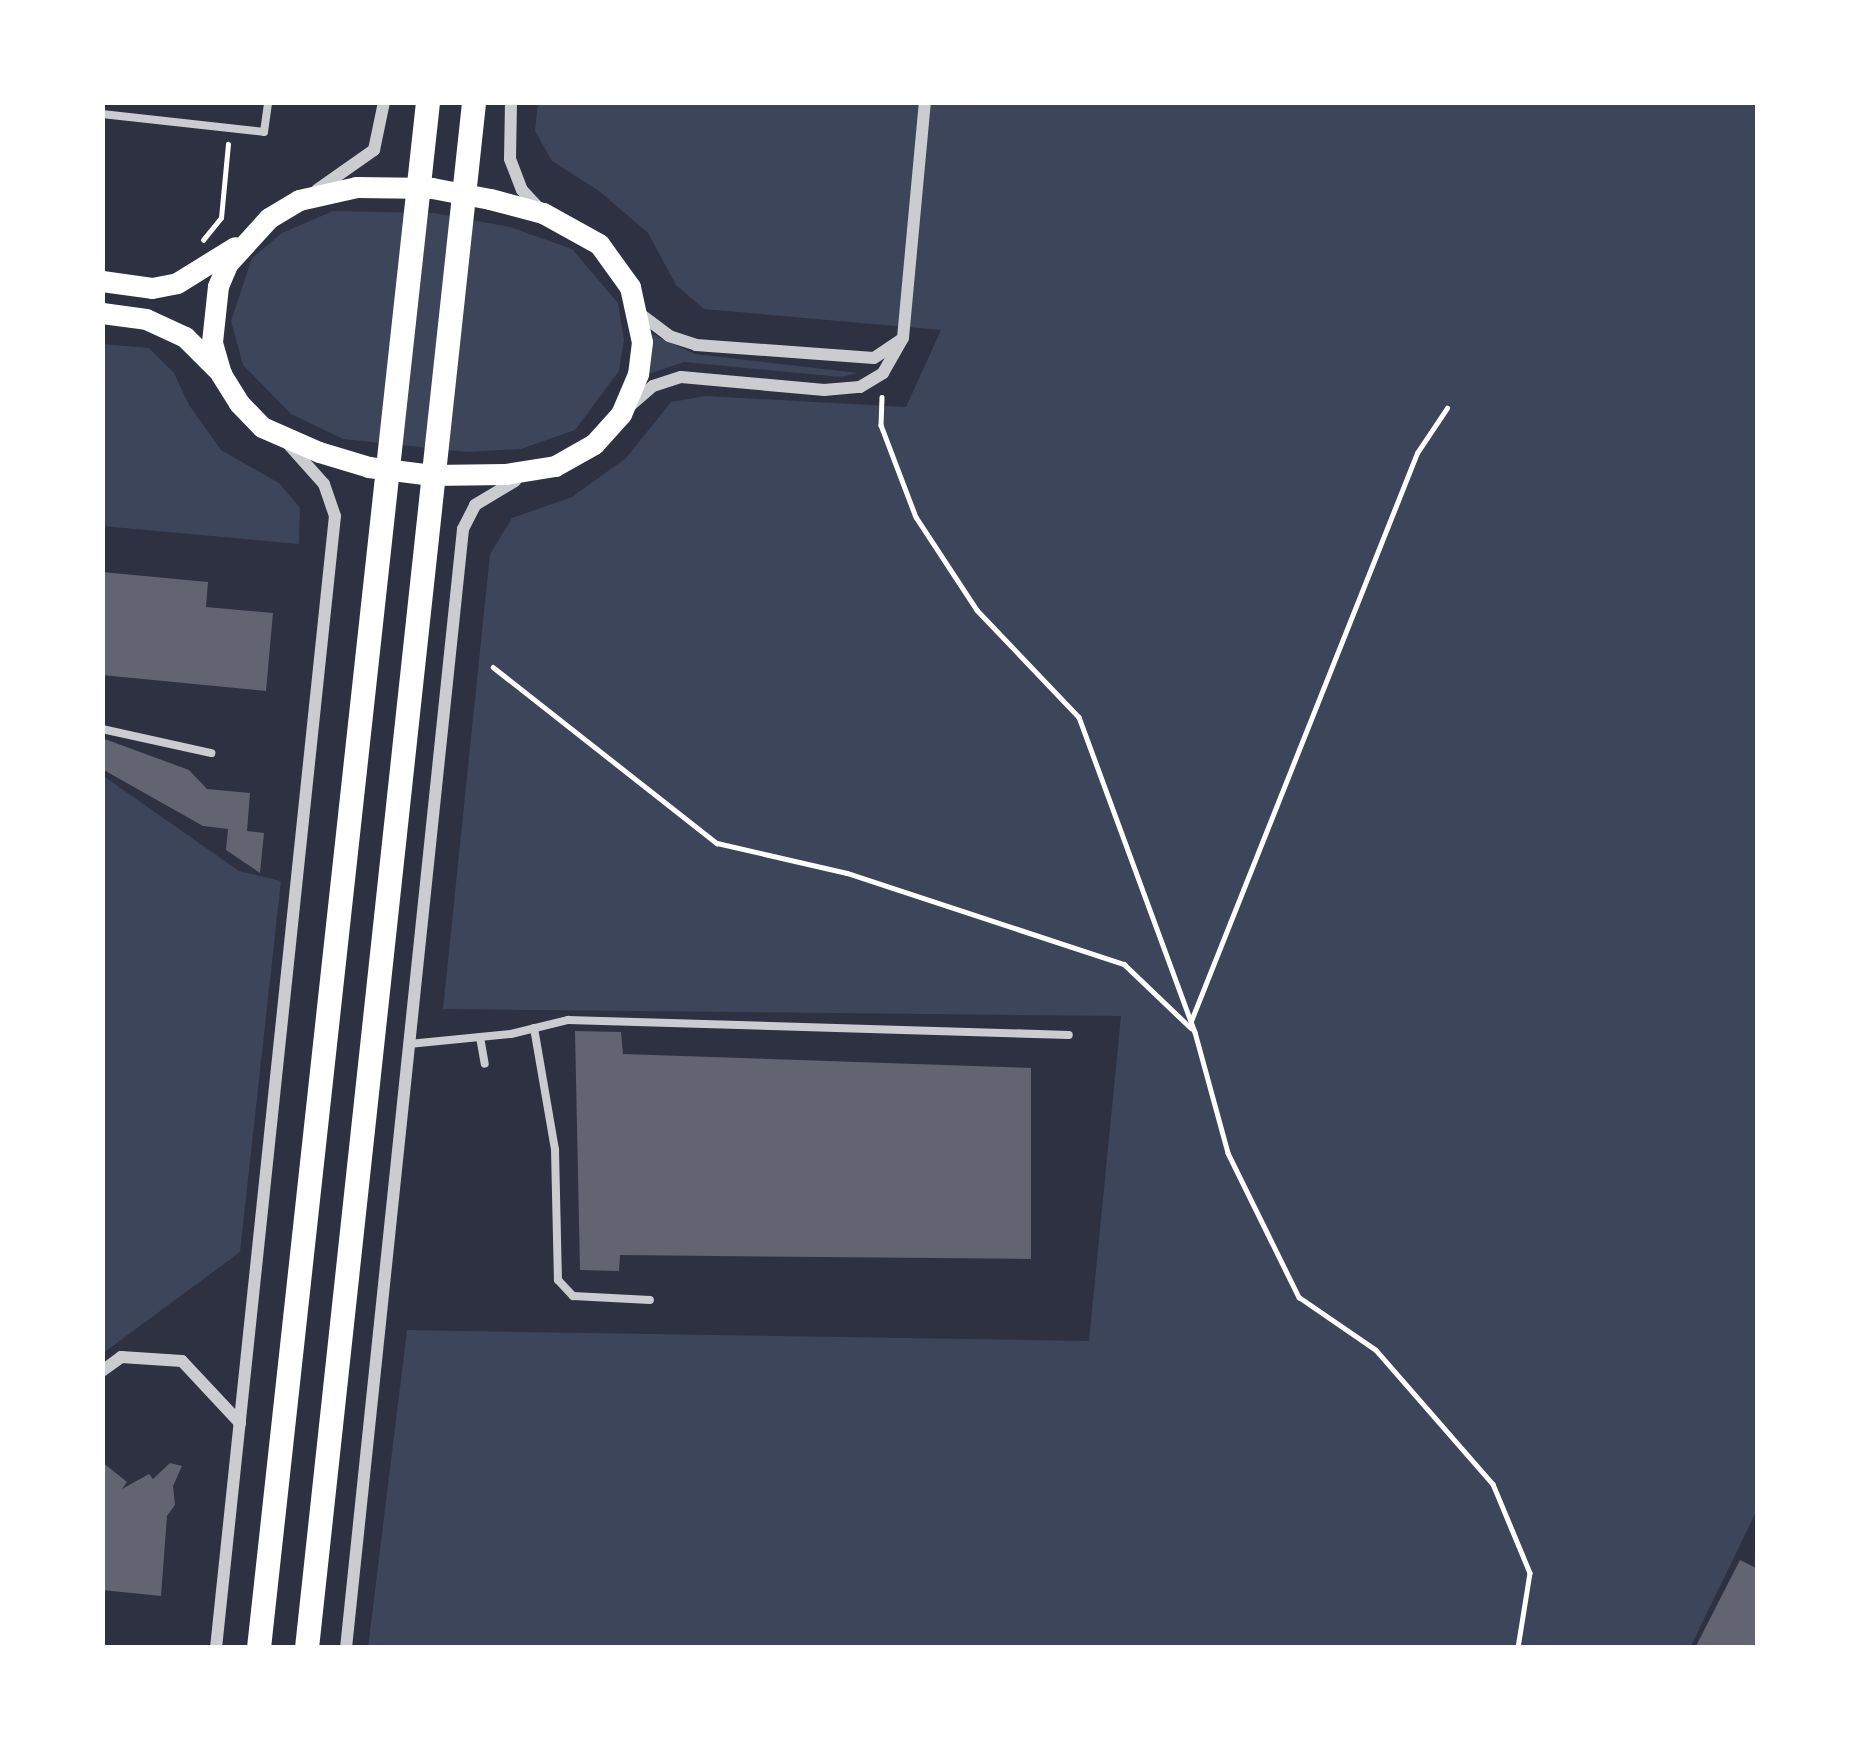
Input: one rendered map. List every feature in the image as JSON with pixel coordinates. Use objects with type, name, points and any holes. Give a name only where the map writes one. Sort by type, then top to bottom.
[{"type":"highway","points":[[259,1648],[428,102]]},
{"type":"highway","points":[[308,1648],[474,102]]},
{"type":"main road","points":[[102,280],[152,288],[177,284],[299,200],[356,187],[399,186],[543,213],[598,244],[617,264],[639,313],[638,374],[621,414],[594,444],[555,466],[432,475],[369,467],[280,438],[238,403],[221,374],[212,343],[218,286],[245,240]]},
{"type":"main road","points":[[102,313],[146,319],[185,338],[221,374]]},
{"type":"street","points":[[299,200],[365,160],[378,139],[384,102]]},
{"type":"street","points":[[511,102],[510,159],[522,190],[543,213]]},
{"type":"street","points":[[621,414],[653,386],[681,377],[824,390],[860,387],[883,373],[903,338],[925,102]]},
{"type":"street","points":[[639,313],[669,336],[696,345],[874,358],[903,338]]},
{"type":"street","points":[[216,1648],[334,516],[324,484],[280,438]]},
{"type":"street","points":[[346,1648],[464,529],[475,505],[502,485],[555,466]]},
{"type":"street","points":[[102,1370],[121,1357],[182,1361],[241,1423]]},
{"type":"lane","points":[[102,114],[264,132],[268,102]]},
{"type":"lane","points":[[102,729],[211,753]]},
{"type":"lane","points":[[409,1044],[480,1037],[568,1020],[1069,1035]]},
{"type":"lane","points":[[534,1028],[555,1150],[558,1280],[573,1296],[650,1300]]},
{"type":"lane","points":[[480,1037],[485,1064]]},
{"type":"path","points":[[221,218],[229,128]]},
{"type":"path","points":[[883,373],[881,425],[916,517],[977,610],[1078,717],[1196,1032],[1228,1153],[1299,1297],[1376,1350],[1493,1484],[1530,1573],[1518,1648]]},
{"type":"path","points":[[1191,1021],[1417,453],[1447,408]]},
{"type":"path","points":[[493,667],[717,843],[847,872],[1124,964],[1196,1032]]},
{"type":"shaded area","points":[[538,102],[1758,102],[1758,1508],[1690,1648],[368,1648],[407,1330],[1089,1341],[1121,1016],[443,1009],[490,554],[512,518],[572,497],[626,458],[671,402],[706,396],[906,407],[941,330],[704,309],[676,285],[648,233],[599,191],[552,161],[535,131]]},
{"type":"shaded area","points":[[333,211],[434,213],[510,227],[572,249],[618,303],[624,340],[619,371],[575,430],[521,449],[467,452],[343,439],[291,414],[243,365],[231,321],[252,258],[282,233]]},
{"type":"shaded area","points":[[652,334],[695,354],[858,373],[841,377],[684,362],[646,375]]},
{"type":"shaded area","points":[[102,344],[149,348],[174,373],[189,405],[221,450],[279,483],[300,508],[299,544],[102,526]]},
{"type":"shaded area","points":[[102,775],[239,871],[281,881],[240,1252],[102,1354]]},
{"type":"building","points":[[102,572],[208,582],[206,607],[273,613],[266,691],[102,675]]},
{"type":"building","points":[[102,738],[189,770],[207,789],[250,793],[247,831],[264,833],[260,873],[226,850],[228,829],[203,826],[102,769]]},
{"type":"building","points":[[575,1031],[621,1032],[623,1054],[1031,1068],[1031,1259],[620,1255],[619,1271],[580,1270]]},
{"type":"building","points":[[102,1462],[127,1482],[122,1489],[149,1474],[153,1479],[170,1463],[182,1466],[173,1486],[175,1505],[167,1516],[161,1596],[102,1590]]},
{"type":"building","points":[[1740,1560],[1758,1569],[1758,1648],[1695,1648]]}]
